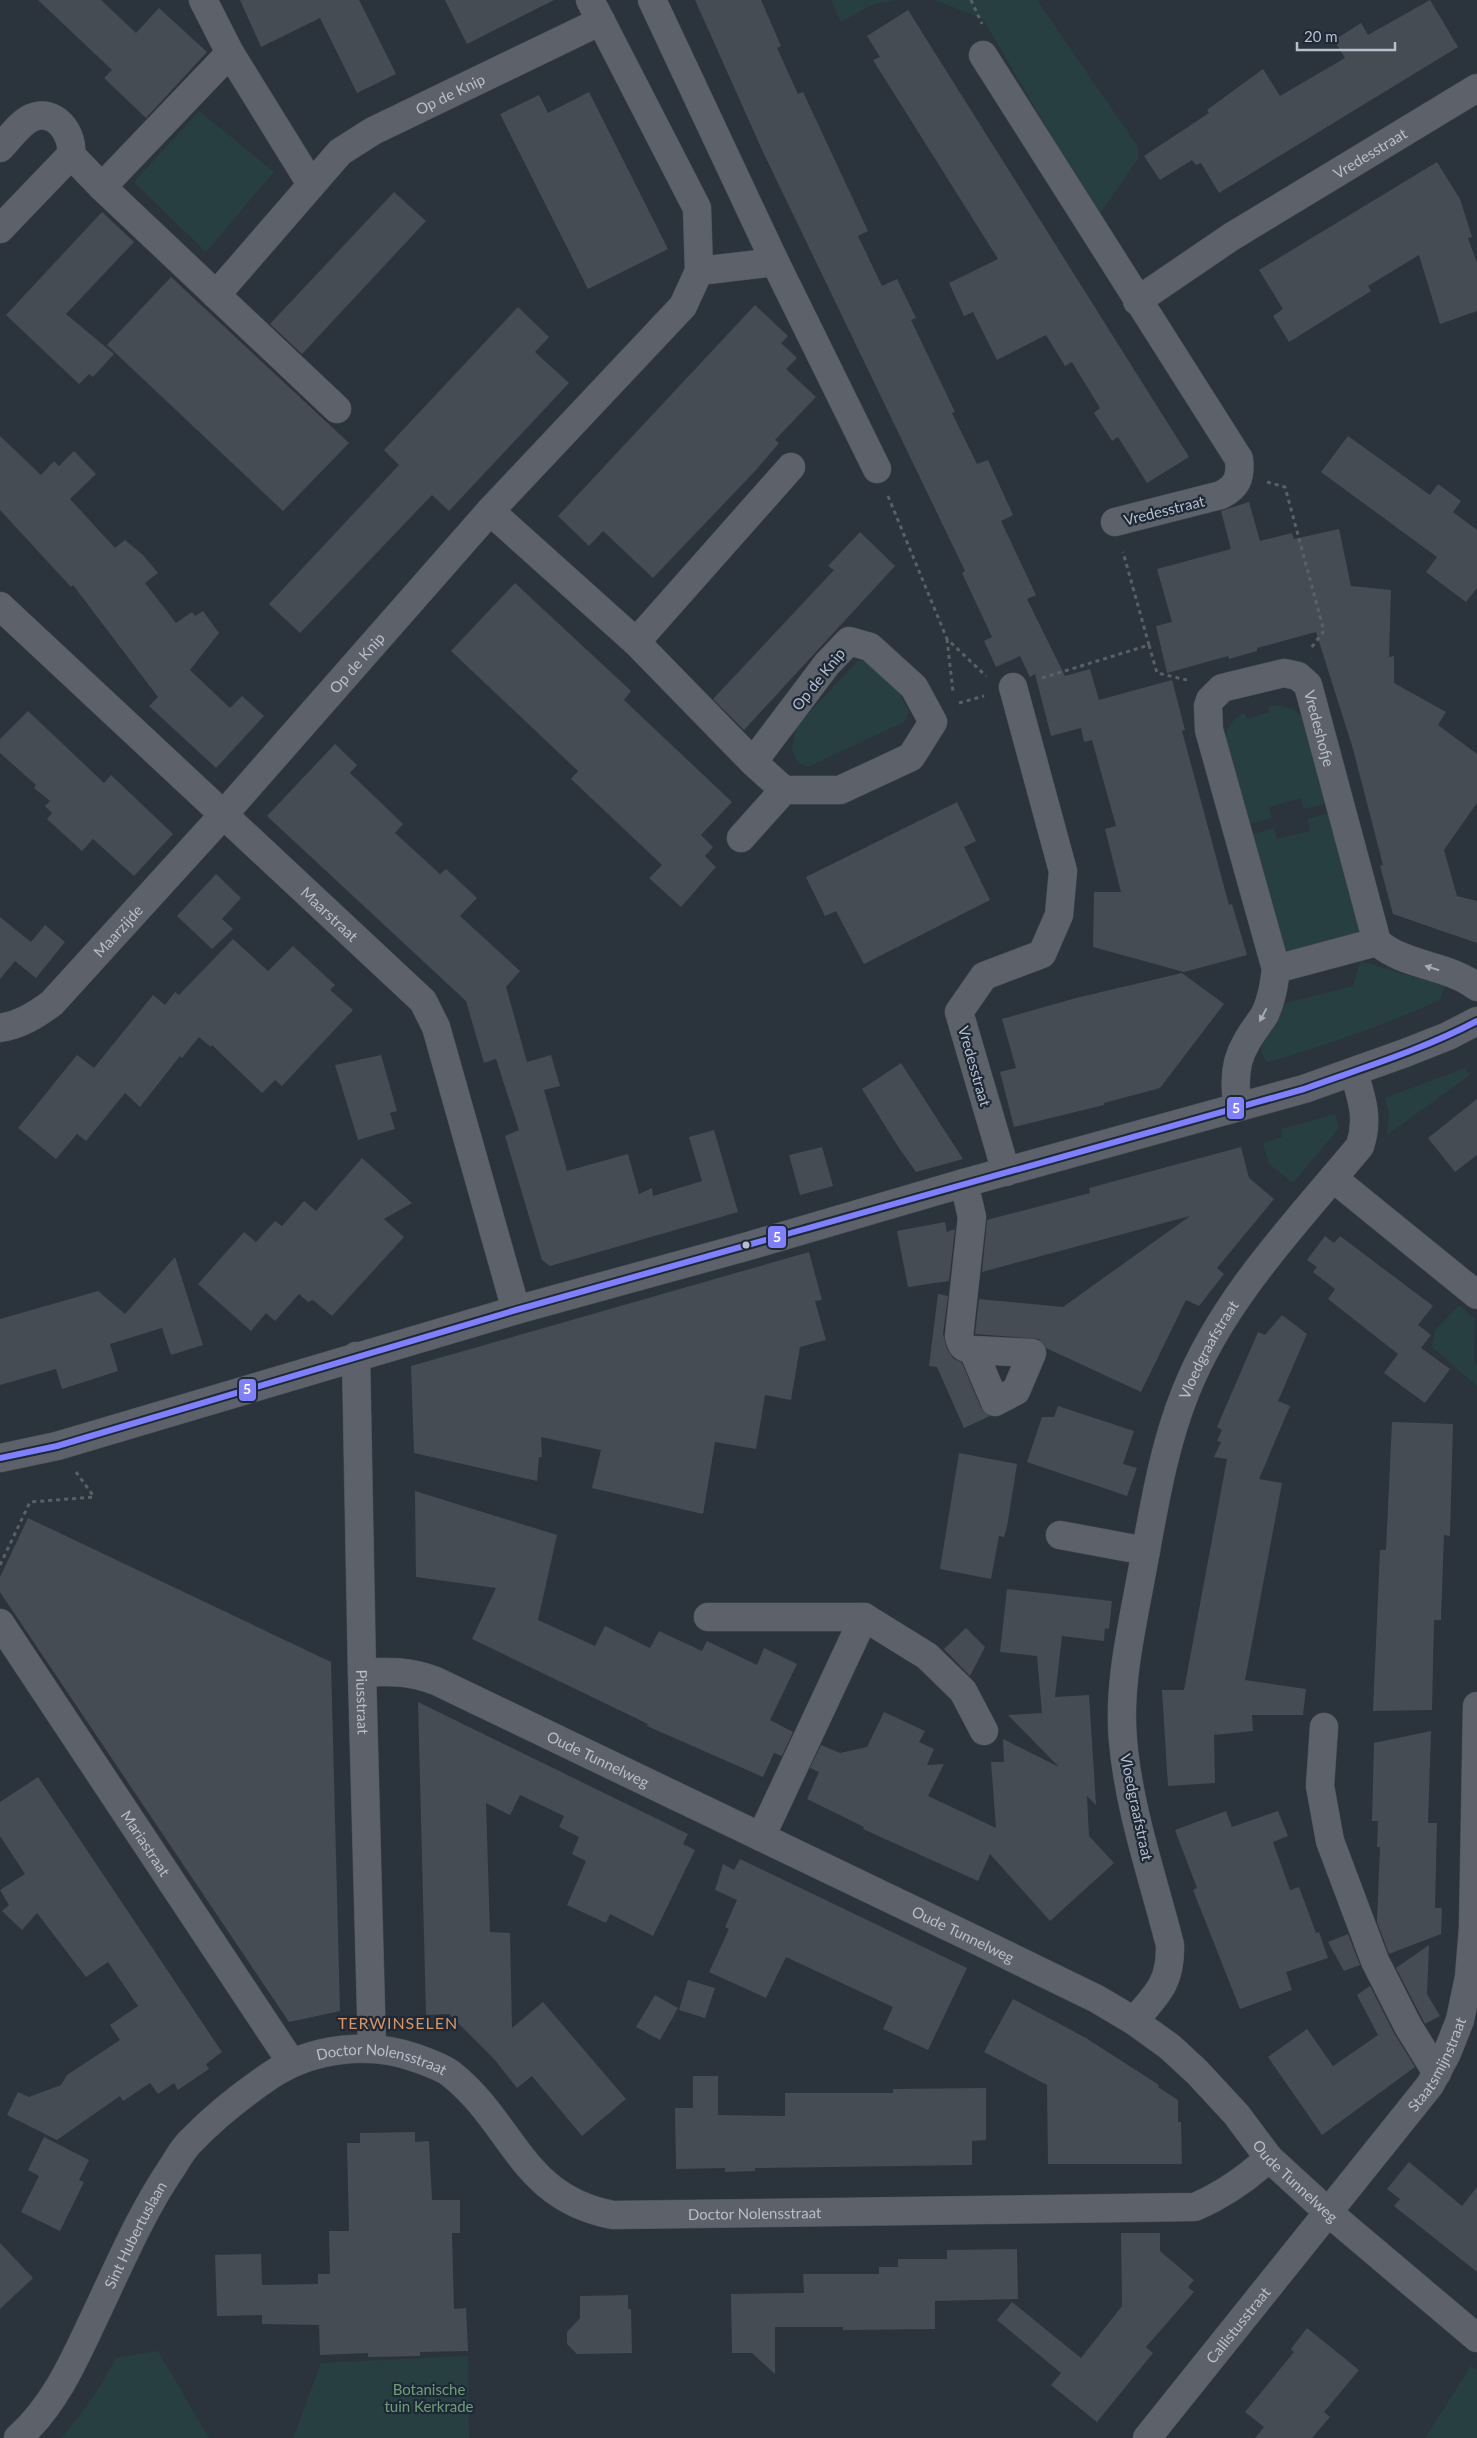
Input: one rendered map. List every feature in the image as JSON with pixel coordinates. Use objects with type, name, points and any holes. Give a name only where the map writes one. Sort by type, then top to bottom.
[{"type":"street","points":[[203,0],[230,53],[311,184]]},
{"type":"street","points":[[652,0],[775,262],[877,469]]},
{"type":"street","name":"Op de Knip","points":[[216,295],[340,152],[373,131],[596,10],[697,208],[699,271],[683,306],[490,511],[224,814]]},
{"type":"street","points":[[102,187],[230,53]]},
{"type":"street","points":[[984,55],[1137,301],[1239,460],[1240,475]]},
{"type":"street","name":"Vredesstraat","points":[[1137,301],[1231,237],[1477,88]]},
{"type":"street","points":[[0,148],[27,121],[41,116],[50,117],[66,129],[71,139],[71,155],[0,229]]},
{"type":"street","points":[[71,155],[102,187],[337,409]]},
{"type":"street","points":[[699,271],[775,262]]},
{"type":"street","points":[[636,642],[791,467]]},
{"type":"street","name":"Vredesstraat","points":[[1115,522],[1220,495],[1232,489],[1240,475]]},
{"type":"street","points":[[490,511],[636,642],[752,762],[784,790],[840,790],[910,757],[933,722],[928,713]]},
{"type":"street","name":"Maarstraat","points":[[0,606],[423,1002],[436,1027],[516,1310]]},
{"type":"street","name":"Op de Knip","points":[[752,762],[827,664],[849,641],[870,647],[914,687],[928,713]]},
{"type":"street","name":"Vredeshofje","points":[[1222,688],[1284,673],[1304,679],[1308,685],[1377,942]]},
{"type":"street","points":[[1222,688],[1210,700],[1208,706],[1209,730],[1276,968],[1273,992],[1265,1014],[1244,1045],[1234,1085],[1238,1107]]},
{"type":"street","name":"Vredesstraat","points":[[1006,1172],[959,1012],[984,976],[1042,954],[1059,915],[1063,872],[1007,689]]},
{"type":"street","points":[[741,838],[784,790]]},
{"type":"street","name":"Maarzijde","points":[[0,1028],[13,1026],[52,1003],[224,814]]},
{"type":"street","points":[[1276,968],[1377,942],[1390,953],[1403,959],[1458,976],[1477,987]]},
{"type":"street","points":[[0,1458],[30,1454],[516,1310],[1238,1107],[1354,1072],[1448,1036],[1477,1021]]},
{"type":"street","name":"Vloedgraafstraat","points":[[1134,2021],[1163,1985],[1169,1973],[1170,1960],[1170,1945],[1132,1800],[1122,1724],[1125,1663],[1167,1445],[1190,1382],[1224,1318],[1252,1277],[1360,1146],[1365,1130],[1362,1098],[1354,1072]]},
{"type":"street","points":[[1333,1178],[1477,1295]]},
{"type":"street","points":[[964,1183],[972,1217],[959,1336],[960,1344],[964,1348],[973,1350]]},
{"type":"street","name":"Piusstraat","points":[[356,1356],[372,2048]]},
{"type":"street","points":[[1060,1535],[1146,1551]]},
{"type":"street","points":[[708,1617],[864,1617],[927,1656],[963,1691],[984,1731]]},
{"type":"street","points":[[761,1837],[864,1617]]},
{"type":"street","name":"Mariastraat","points":[[0,1623],[291,2062]]},
{"type":"street","name":"Oude Tunnelweg","points":[[362,1673],[398,1671],[418,1674],[436,1681],[1097,1999],[1134,2021],[1170,2047],[1197,2072],[1236,2114],[1269,2158],[1329,2213],[1477,2338]]},
{"type":"street","name":"Staatsmijnstraat","points":[[1329,2213],[1430,2085],[1448,2053],[1460,2020],[1469,1977],[1473,1928],[1477,1706]]},
{"type":"street","points":[[1324,1727],[1320,1786],[1330,1841],[1375,1961],[1408,2026],[1437,2073]]},
{"type":"street","name":"Doctor Nolensstraat","points":[[291,2062],[331,2052],[372,2048],[415,2057],[450,2073],[482,2106],[534,2174],[544,2183],[568,2200],[589,2211],[613,2215],[1195,2207],[1216,2198],[1245,2179],[1269,2158]]},
{"type":"street","name":"Sint Hubertuslaan","points":[[18,2438],[64,2382],[143,2216],[190,2142],[248,2090],[291,2062]]},
{"type":"street","name":"Callistusstraat","points":[[1147,2438],[1329,2213]]},
{"type":"path","points":[[877,469],[947,639],[955,704]]},
{"type":"path","points":[[1240,475],[1284,487],[1324,630],[1292,674]]},
{"type":"path","name":"Vredesstraat","points":[[1115,522],[1157,674],[1222,688]]},
{"type":"path","points":[[947,639],[1007,689]]},
{"type":"path","points":[[928,713],[1149,645]]},
{"type":"path","points":[[0,1565],[30,1502],[94,1498]]},
{"type":"green space","points":[[831,0],[895,0],[873,4],[841,22]]},
{"type":"green space","points":[[935,0],[1037,0],[1138,147],[1138,159],[1094,222],[1097,214],[983,19]]},
{"type":"green space","points":[[199,111],[274,172],[206,252],[134,182]]},
{"type":"green space","points":[[870,660],[892,678],[909,712],[904,722],[808,767],[798,763],[792,750],[796,726],[858,661]]},
{"type":"green space","points":[[1278,705],[1293,709],[1303,718],[1328,803],[1304,809],[1301,798],[1269,807],[1272,818],[1247,825],[1225,737],[1232,722],[1240,715],[1244,713],[1247,719],[1269,712],[1269,707]]},
{"type":"green space","points":[[1331,813],[1360,931],[1354,935],[1286,951],[1283,950],[1250,835],[1274,828],[1277,839],[1310,831],[1307,819]]},
{"type":"green space","points":[[1360,961],[1445,986],[1440,1000],[1355,1034],[1268,1062],[1261,1048],[1263,1040],[1266,1032],[1286,1003],[1353,986]]},
{"type":"green space","points":[[1465,1068],[1470,1075],[1387,1135],[1389,1114],[1385,1098]]},
{"type":"green space","points":[[1335,1114],[1339,1128],[1293,1183],[1269,1164],[1263,1143],[1282,1137],[1282,1129]]},
{"type":"green space","points":[[1459,1305],[1475,1319],[1474,1360],[1477,1365],[1477,1386],[1432,1347],[1435,1330]]},
{"type":"green space","points":[[158,2351],[209,2438],[61,2438],[91,2400],[116,2358]]},
{"type":"green space","name":"Botanische tuin Kerkrade","points":[[468,2356],[469,2438],[293,2438],[321,2363]]},
{"type":"green space","points":[[1471,2366],[1477,2370],[1477,2438],[1425,2438]]},
{"type":"building","points":[[38,0],[101,0],[136,33],[159,8],[207,52],[146,118],[104,78],[112,70]]},
{"type":"building","points":[[240,0],[359,0],[396,74],[357,93],[320,18],[261,47]]},
{"type":"building","points":[[445,0],[554,0],[467,44]]},
{"type":"building","points":[[695,0],[761,0],[781,46],[777,48],[798,94],[803,92],[868,231],[858,236],[882,286],[897,279],[916,318],[911,320],[955,412],[952,413],[977,464],[988,460],[1013,515],[1001,521],[1036,595],[1027,599],[1065,676],[1090,669],[1099,700],[1172,680],[1185,730],[1182,731],[1229,905],[1232,904],[1247,955],[1184,972],[1093,947],[1094,892],[1121,892],[1105,829],[1116,826],[1092,740],[1084,742],[1081,728],[1051,736],[1035,674],[1030,677],[1020,656],[996,667],[984,641],[992,637],[962,573],[965,571],[763,152]]},
{"type":"building","points":[[1430,0],[1458,47],[1219,193],[1201,163],[1196,165],[1192,160],[1160,180],[1144,156],[1209,113],[1207,110],[1263,69],[1280,96],[1345,58],[1334,40],[1361,23],[1368,35]]},
{"type":"building","points":[[908,10],[1189,457],[1147,483],[1118,437],[1112,441],[1094,413],[1100,408],[1072,362],[1065,366],[1046,335],[997,360],[973,312],[964,316],[949,283],[998,259],[873,60],[880,57],[867,36]]},
{"type":"building","points":[[589,92],[668,249],[588,289],[500,114],[539,95],[548,113]]},
{"type":"building","points":[[1437,162],[1460,199],[1472,237],[1468,238],[1477,263],[1477,311],[1440,324],[1419,255],[1368,286],[1371,291],[1289,342],[1273,316],[1283,309],[1259,270]]},
{"type":"building","points":[[394,192],[426,221],[302,354],[270,324]]},
{"type":"building","points":[[102,212],[134,242],[66,314],[114,354],[93,377],[89,374],[79,384],[6,315]]},
{"type":"building","points":[[171,277],[349,443],[283,511],[107,345]]},
{"type":"building","points":[[755,305],[788,336],[781,343],[797,358],[786,369],[816,397],[775,440],[779,443],[756,470],[653,578],[603,531],[589,546],[558,516]]},
{"type":"building","points":[[518,307],[549,337],[535,352],[569,383],[449,511],[432,495],[300,633],[269,604],[399,465],[384,450]]},
{"type":"building","points":[[0,436],[41,475],[54,461],[59,466],[74,451],[96,474],[70,499],[115,548],[125,540],[143,555],[158,573],[145,583],[176,623],[192,612],[195,616],[203,611],[219,633],[190,670],[230,708],[242,696],[264,716],[216,768],[149,706],[158,697],[73,585],[71,587],[0,510]]},
{"type":"building","points":[[1348,436],[1430,495],[1438,484],[1461,501],[1453,512],[1477,530],[1477,588],[1466,602],[1426,572],[1437,557],[1321,472]]},
{"type":"building","points":[[1249,502],[1260,541],[1292,533],[1294,539],[1339,529],[1351,586],[1391,590],[1389,657],[1394,656],[1394,683],[1446,712],[1438,725],[1477,754],[1477,803],[1444,850],[1457,896],[1477,901],[1477,943],[1393,914],[1380,866],[1383,865],[1353,749],[1316,632],[1257,648],[1257,651],[1229,659],[1228,656],[1167,673],[1156,626],[1172,622],[1157,569],[1231,549],[1221,511]]},
{"type":"building","points":[[860,532],[895,566],[744,730],[713,699],[834,570],[828,566]]},
{"type":"building","points":[[515,583],[631,691],[624,700],[732,802],[701,835],[713,847],[705,856],[716,867],[681,907],[649,878],[662,865],[571,779],[578,771],[451,651]]},
{"type":"building","points":[[28,711],[104,783],[111,775],[173,834],[134,876],[93,839],[82,851],[47,819],[52,813],[45,806],[50,801],[34,788],[36,785],[0,753],[0,739]]},
{"type":"building","points":[[335,744],[357,765],[350,773],[403,824],[395,833],[440,874],[446,869],[477,898],[460,916],[520,971],[506,987],[527,1062],[551,1055],[560,1086],[544,1090],[567,1171],[628,1154],[639,1194],[652,1188],[653,1196],[702,1181],[689,1137],[714,1130],[738,1212],[550,1266],[542,1260],[505,1136],[519,1130],[496,1059],[484,1063],[466,1001],[267,816]]},
{"type":"building","points":[[957,802],[976,841],[964,847],[990,900],[864,964],[836,911],[825,916],[806,877]]},
{"type":"building","points":[[216,874],[241,898],[222,919],[233,929],[212,949],[177,916]]},
{"type":"building","points":[[0,917],[31,942],[45,925],[65,942],[36,978],[15,961],[0,979]]},
{"type":"building","points":[[233,939],[268,971],[293,946],[335,985],[330,990],[353,1010],[282,1086],[275,1080],[262,1093],[212,1045],[211,1047],[199,1037],[182,1058],[180,1056],[140,1107],[125,1093],[86,1141],[77,1134],[56,1159],[18,1128],[77,1055],[94,1068],[153,995],[165,1005],[175,992],[179,995]]},
{"type":"building","points":[[1182,973],[1224,1004],[1160,1088],[1104,1103],[1104,1105],[1014,1127],[1000,1072],[1016,1068],[1002,1019],[1076,998]]},
{"type":"building","points":[[381,1055],[397,1111],[390,1113],[395,1129],[358,1140],[335,1065]]},
{"type":"building","points":[[901,1063],[963,1159],[916,1172],[899,1148],[862,1089]]},
{"type":"building","points":[[1477,1099],[1477,1155],[1455,1172],[1428,1138]]},
{"type":"building","points":[[822,1147],[833,1186],[800,1195],[789,1155]]},
{"type":"building","points":[[1241,1147],[1249,1178],[1274,1199],[1217,1268],[1224,1274],[1199,1306],[1186,1300],[1141,1392],[1046,1348],[1039,1339],[975,1334],[979,1299],[1063,1307],[1190,1216],[982,1272],[987,1220],[1090,1193],[1089,1188]]},
{"type":"building","points":[[362,1158],[412,1203],[384,1219],[404,1237],[332,1316],[313,1300],[308,1302],[299,1294],[275,1321],[266,1313],[251,1331],[198,1284],[244,1232],[256,1242],[275,1221],[282,1226],[304,1201],[316,1211]]},
{"type":"building","points":[[945,1222],[947,1232],[955,1229],[949,1281],[908,1287],[897,1231]]},
{"type":"building","points":[[1325,1236],[1334,1243],[1340,1236],[1433,1306],[1418,1325],[1431,1335],[1421,1348],[1450,1369],[1425,1403],[1384,1373],[1398,1354],[1328,1299],[1335,1289],[1313,1272],[1317,1267],[1307,1260]]},
{"type":"building","points":[[809,1252],[822,1300],[815,1301],[826,1340],[800,1347],[791,1400],[765,1395],[756,1449],[715,1442],[703,1514],[592,1488],[601,1450],[541,1437],[542,1457],[539,1457],[537,1481],[414,1453],[411,1366]]},
{"type":"building","points":[[175,1257],[203,1345],[171,1355],[162,1328],[110,1344],[118,1371],[62,1389],[56,1369],[0,1385],[0,1319],[98,1291],[125,1314]]},
{"type":"building","points":[[938,1294],[948,1296],[943,1334],[947,1349],[953,1358],[962,1363],[981,1408],[990,1416],[964,1428],[937,1367],[929,1366]]},
{"type":"building","points":[[1282,1315],[1307,1334],[1278,1401],[1290,1406],[1259,1479],[1282,1483],[1245,1680],[1306,1689],[1303,1715],[1252,1715],[1253,1731],[1214,1735],[1215,1783],[1168,1786],[1162,1690],[1184,1690],[1227,1459],[1214,1457],[1221,1442],[1217,1441],[1222,1430],[1217,1427],[1258,1332],[1265,1335]]},
{"type":"building","points":[[1058,1406],[1134,1431],[1123,1464],[1137,1468],[1127,1496],[1027,1462],[1042,1417],[1054,1417]]},
{"type":"building","points":[[1392,1422],[1453,1424],[1450,1536],[1444,1535],[1441,1620],[1434,1620],[1432,1710],[1373,1711],[1380,1550],[1386,1550]]},
{"type":"building","points":[[959,1453],[1017,1464],[1007,1527],[1004,1537],[999,1536],[991,1579],[940,1569]]},
{"type":"building","points":[[415,1491],[557,1535],[538,1620],[595,1646],[605,1626],[650,1648],[659,1631],[702,1651],[707,1641],[757,1665],[764,1648],[797,1664],[770,1720],[793,1732],[782,1756],[774,1753],[763,1777],[647,1726],[648,1724],[472,1639],[496,1588],[416,1577]]},
{"type":"building","points":[[28,1518],[331,1662],[340,2011],[289,2022],[0,1592],[0,1577]]},
{"type":"building","points":[[1007,1589],[1112,1601],[1109,1629],[1105,1628],[1104,1641],[1062,1636],[1055,1697],[1089,1695],[1096,1805],[1087,1796],[1089,1836],[1114,1863],[1050,1921],[990,1854],[978,1881],[863,1829],[864,1827],[807,1799],[819,1772],[810,1768],[821,1745],[840,1753],[867,1747],[884,1712],[925,1731],[919,1742],[934,1749],[927,1765],[944,1764],[928,1796],[996,1828],[991,1762],[1004,1762],[1003,1739],[1059,1767],[1008,1715],[1042,1713],[1037,1656],[1000,1652]]},
{"type":"building","points":[[966,1628],[985,1647],[970,1676],[944,1649]]},
{"type":"building","points":[[418,1702],[688,1834],[683,1844],[695,1850],[653,1936],[610,1914],[606,1923],[567,1905],[586,1861],[572,1854],[579,1837],[559,1827],[564,1816],[520,1795],[510,1815],[486,1803],[490,1932],[510,1933],[512,2028],[543,2002],[626,2099],[582,2136],[532,2076],[517,2088],[494,2059],[449,2014],[426,2015]]},
{"type":"building","points":[[1431,1731],[1428,1823],[1437,1823],[1435,1908],[1442,1908],[1441,1934],[1389,1954],[1377,1922],[1380,1847],[1377,1847],[1378,1821],[1372,1821],[1374,1743]]},
{"type":"building","points":[[38,1777],[222,2052],[206,2064],[209,2069],[178,2090],[174,2083],[158,2094],[150,2083],[123,2101],[120,2096],[57,2140],[7,2115],[18,2092],[29,2097],[61,2085],[67,2075],[120,2040],[110,2025],[138,2006],[108,1962],[86,1977],[37,1913],[22,1930],[2,1911],[9,1905],[0,1890],[25,1874],[0,1836],[0,1802]]},
{"type":"building","points":[[1226,1811],[1232,1827],[1278,1811],[1288,1836],[1273,1842],[1290,1890],[1299,1887],[1316,1933],[1319,1932],[1328,1958],[1286,1972],[1292,1990],[1240,2009],[1193,1890],[1197,1888],[1175,1830]]},
{"type":"building","points":[[740,1859],[967,1968],[928,2050],[883,2029],[893,2007],[786,1957],[766,1998],[709,1972],[729,1929],[725,1927],[737,1900],[715,1890],[723,1864],[734,1870]]},
{"type":"building","points":[[1348,1934],[1360,1965],[1344,1971],[1328,1942]]},
{"type":"building","points":[[1429,1945],[1427,1994],[1440,2016],[1425,2024],[1396,1968]]},
{"type":"building","points":[[688,1980],[715,1988],[705,2018],[679,2010]]},
{"type":"building","points":[[1370,1986],[1394,2033],[1415,2067],[1322,2135],[1268,2057],[1307,2029],[1333,2066],[1378,2035],[1357,1995]]},
{"type":"building","points":[[655,1995],[678,2008],[660,2040],[636,2027]]},
{"type":"building","points":[[1013,1999],[1086,2038],[1159,2085],[1158,2087],[1178,2100],[1178,2122],[1181,2122],[1182,2164],[1048,2164],[1047,2085],[984,2052]]},
{"type":"building","points":[[693,2076],[718,2076],[718,2115],[785,2116],[785,2093],[893,2093],[893,2089],[986,2088],[986,2140],[972,2141],[972,2165],[755,2168],[755,2171],[725,2172],[725,2168],[676,2169],[675,2108],[693,2108]]},
{"type":"building","points":[[415,2132],[415,2142],[429,2141],[432,2200],[460,2200],[460,2233],[452,2233],[454,2309],[466,2308],[468,2351],[420,2352],[420,2356],[368,2357],[368,2353],[320,2355],[319,2325],[262,2324],[262,2315],[217,2316],[215,2255],[261,2254],[262,2285],[318,2284],[318,2274],[330,2274],[329,2231],[349,2231],[347,2143],[360,2143],[360,2133]]},
{"type":"building","points":[[44,2137],[89,2160],[79,2180],[84,2182],[60,2231],[21,2212],[39,2176],[28,2170]]},
{"type":"building","points":[[1409,2162],[1462,2206],[1477,2187],[1477,2272],[1394,2206],[1400,2199],[1387,2189]]},
{"type":"building","points":[[1121,2233],[1160,2233],[1160,2251],[1194,2280],[1188,2287],[1194,2292],[1146,2347],[1153,2353],[1097,2422],[1051,2385],[1061,2373],[997,2320],[1012,2302],[1081,2358],[1122,2306]]},
{"type":"building","points":[[0,2243],[33,2278],[0,2309]]},
{"type":"building","points":[[1017,2249],[1018,2299],[935,2301],[935,2329],[843,2330],[843,2327],[775,2327],[775,2374],[752,2353],[732,2353],[731,2294],[804,2293],[803,2274],[879,2274],[879,2267],[898,2267],[898,2259],[947,2259],[947,2250]]},
{"type":"building","points":[[628,2295],[628,2309],[631,2309],[632,2353],[577,2354],[567,2344],[567,2332],[580,2318],[580,2296]]},
{"type":"building","points":[[1307,2328],[1359,2370],[1324,2412],[1330,2417],[1312,2438],[1255,2438],[1264,2427],[1245,2412],[1294,2352],[1291,2349]]},
{"type":"transit line","name":"5","points":[[0,1458],[57,1446],[516,1310],[1304,1089],[1413,1050],[1477,1021]]},
{"type":"district","name":"TERWINSELEN","points":[[398,2022]]}]
